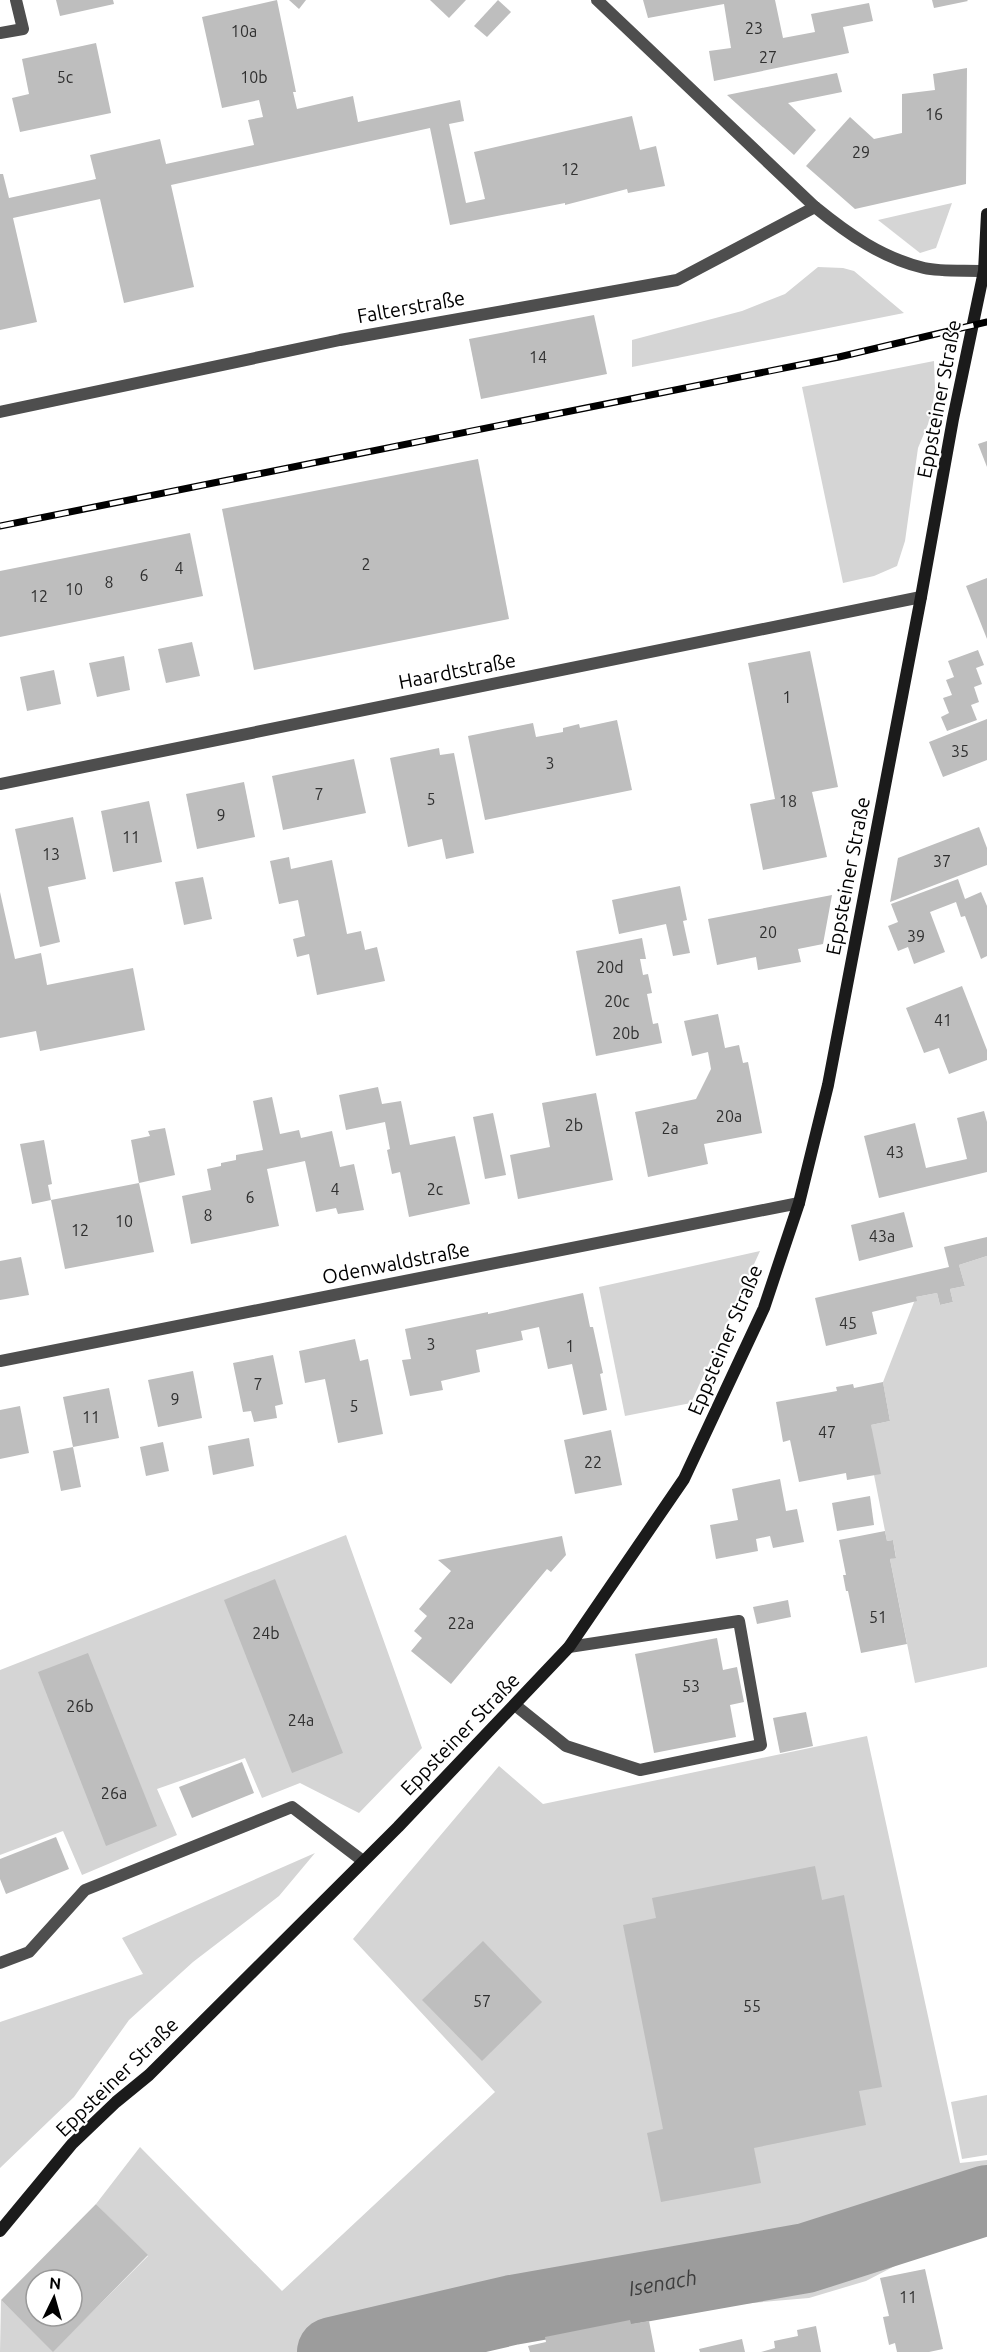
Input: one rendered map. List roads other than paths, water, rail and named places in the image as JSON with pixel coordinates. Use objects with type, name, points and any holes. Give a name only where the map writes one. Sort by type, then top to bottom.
[{"type":"main road","name":"Eppsteiner Straße","points":[[0,2230],[72,2144],[116,2102],[149,2075],[363,1861],[569,1647],[684,1479],[764,1308],[799,1203],[828,1085],[953,419],[984,271],[987,214]]},
{"type":"street","points":[[0,33],[23,29],[16,0]]},
{"type":"street","points":[[597,0],[815,207],[845,232],[878,252],[925,268],[984,271]]},
{"type":"street","name":"Falterstraße","points":[[0,412],[340,340],[677,279],[815,207]]},
{"type":"street","name":"Haardtstraße","points":[[0,784],[921,597]]},
{"type":"street","name":"Odenwaldstraße","points":[[0,1361],[799,1203]]},
{"type":"street","points":[[515,1705],[566,1746],[640,1770],[761,1745],[739,1621],[569,1647]]},
{"type":"street","points":[[0,1963],[29,1952],[85,1890],[292,1807],[363,1861]]},
{"type":"waterway","name":"Isenach","points":[[332,2352],[512,2310],[806,2258],[987,2200]]},
{"type":"railway","points":[[0,526],[839,357],[987,322]]}]
